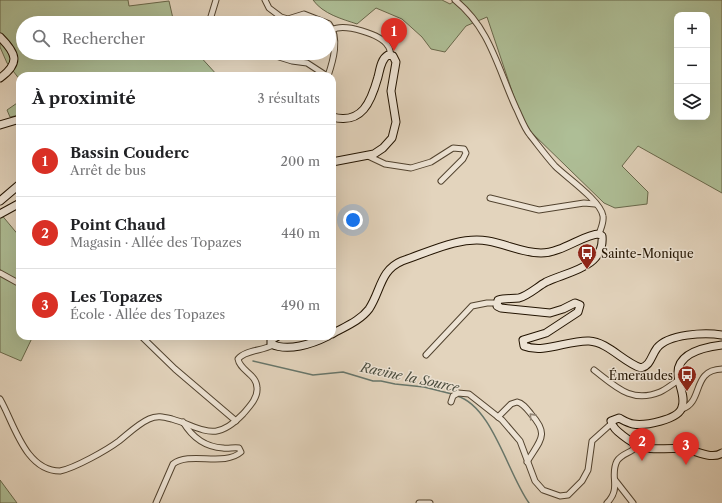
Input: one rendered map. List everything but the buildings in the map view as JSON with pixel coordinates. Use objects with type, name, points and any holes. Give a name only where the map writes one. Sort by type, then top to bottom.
[{"type":"main road","points":[[0,37],[13,52],[14,57],[12,67],[0,78]]},
{"type":"main road","points":[[336,117],[354,118],[362,112],[375,88],[383,60],[385,57],[391,55],[396,62],[391,91],[396,117],[395,131],[392,138],[383,148],[368,156],[336,161]]},
{"type":"main road","points":[[0,125],[16,120]]},
{"type":"main road","points":[[0,201],[16,187]]},
{"type":"main road","points":[[0,214],[16,204]]},
{"type":"main road","points":[[336,332],[364,314],[369,308],[387,270],[394,264],[402,261],[466,240],[489,241],[524,251],[542,254],[553,252],[599,234],[602,236],[603,241],[600,250],[584,267],[572,274],[546,282],[525,295],[502,299],[496,303],[497,306],[501,308],[550,313],[563,309],[575,302],[580,305],[578,312],[546,333],[526,338],[523,340],[523,344],[527,347],[543,347],[589,341],[606,347],[626,361],[640,368],[648,364],[658,347],[666,340],[690,335],[722,335]]},
{"type":"main road","points":[[271,340],[273,345],[296,346],[307,345],[319,340]]},
{"type":"main road","points":[[722,345],[707,346],[684,359],[678,369],[683,396],[682,409],[671,418],[647,424],[631,424],[619,418],[613,419],[612,423],[615,429],[637,446],[652,450],[688,450],[714,456],[722,453]]},
{"type":"street","points":[[212,16],[216,0]]},
{"type":"street","points":[[265,0],[269,8],[280,16]]},
{"type":"street","points":[[455,0],[472,15],[484,33],[496,56],[511,96],[528,133],[556,166],[601,209],[604,217],[599,234]]},
{"type":"street","points":[[298,16],[304,14],[308,16]]},
{"type":"street","points":[[336,27],[347,27],[372,35],[388,45],[391,55]]},
{"type":"street","points":[[289,60],[307,62],[322,72]]},
{"type":"street","points":[[329,72],[332,60]]},
{"type":"street","points":[[368,156],[385,164],[412,168],[431,162],[453,148],[464,149],[466,153],[463,160],[441,181]]},
{"type":"street","points":[[490,198],[538,210],[584,202],[595,204]]},
{"type":"street","points":[[0,273],[16,282]]},
{"type":"street","points":[[426,354],[472,306],[483,303],[496,303]]},
{"type":"street","points":[[145,340],[175,369],[236,421]]},
{"type":"street","points":[[0,399],[26,451],[39,464],[56,471],[68,469],[109,448],[150,418],[160,417],[184,422],[209,432],[216,432],[236,421],[248,408],[256,395],[257,388],[254,378],[241,367],[238,359],[246,353],[258,351],[273,345]]},
{"type":"street","points":[[682,409],[688,407],[694,401],[698,385],[702,379],[710,372],[722,369]]},
{"type":"street","points":[[594,370],[626,394],[636,396],[660,392],[679,380]]},
{"type":"street","points":[[452,402],[453,396],[463,392],[475,398],[498,416],[516,435],[535,481],[543,490],[566,496],[575,489],[586,474],[592,441],[600,432],[612,423]]},
{"type":"street","points":[[498,416],[511,404],[517,402],[523,405],[540,424],[542,431],[541,439],[528,462]]},
{"type":"street","points":[[156,503],[173,464],[176,461],[236,456],[242,450],[239,448],[216,447],[200,441],[192,435],[184,422]]},
{"type":"street","points":[[607,503],[615,492],[617,462],[624,454],[633,451],[637,446]]},
{"type":"street","points":[[615,479],[633,503]]},
{"type":"street","points":[[419,503],[430,503]]},
{"type":"green space","points":[[0,0],[128,0],[129,6],[169,1],[172,16],[16,16],[16,60],[203,60],[214,72],[16,72],[16,75],[7,63],[0,47]]},
{"type":"green space","points":[[313,0],[442,0],[450,4],[456,0],[722,0],[722,193],[638,146],[622,166],[648,192],[647,204],[615,208],[604,203],[531,132],[519,112],[487,17],[466,26],[445,52],[431,49],[422,37],[402,19],[376,8],[357,24],[327,12]]},
{"type":"green space","points":[[16,104],[16,116],[10,117],[7,110]]},
{"type":"green space","points":[[0,213],[16,232],[16,340],[31,340],[21,361],[0,352]]},
{"type":"green space","points":[[0,480],[17,503],[0,503]]},
{"type":"waterway","name":"Ravine la Source","points":[[253,361],[313,375],[343,372],[373,381],[424,387],[452,394]]},
{"type":"waterway","name":"Ravine la Source","points":[[457,396],[469,402],[480,413],[490,427],[529,503]]},
{"type":"place","name":"Bassin Couderc","points":[[394,51]]},
{"type":"place","name":"Sainte-Monique","points":[[587,270]]},
{"type":"place","name":"Émeraudes","points":[[687,392]]},
{"type":"place","name":"Point Chaud","points":[[642,461]]},
{"type":"place","name":"Les Topazes","points":[[686,465]]}]
